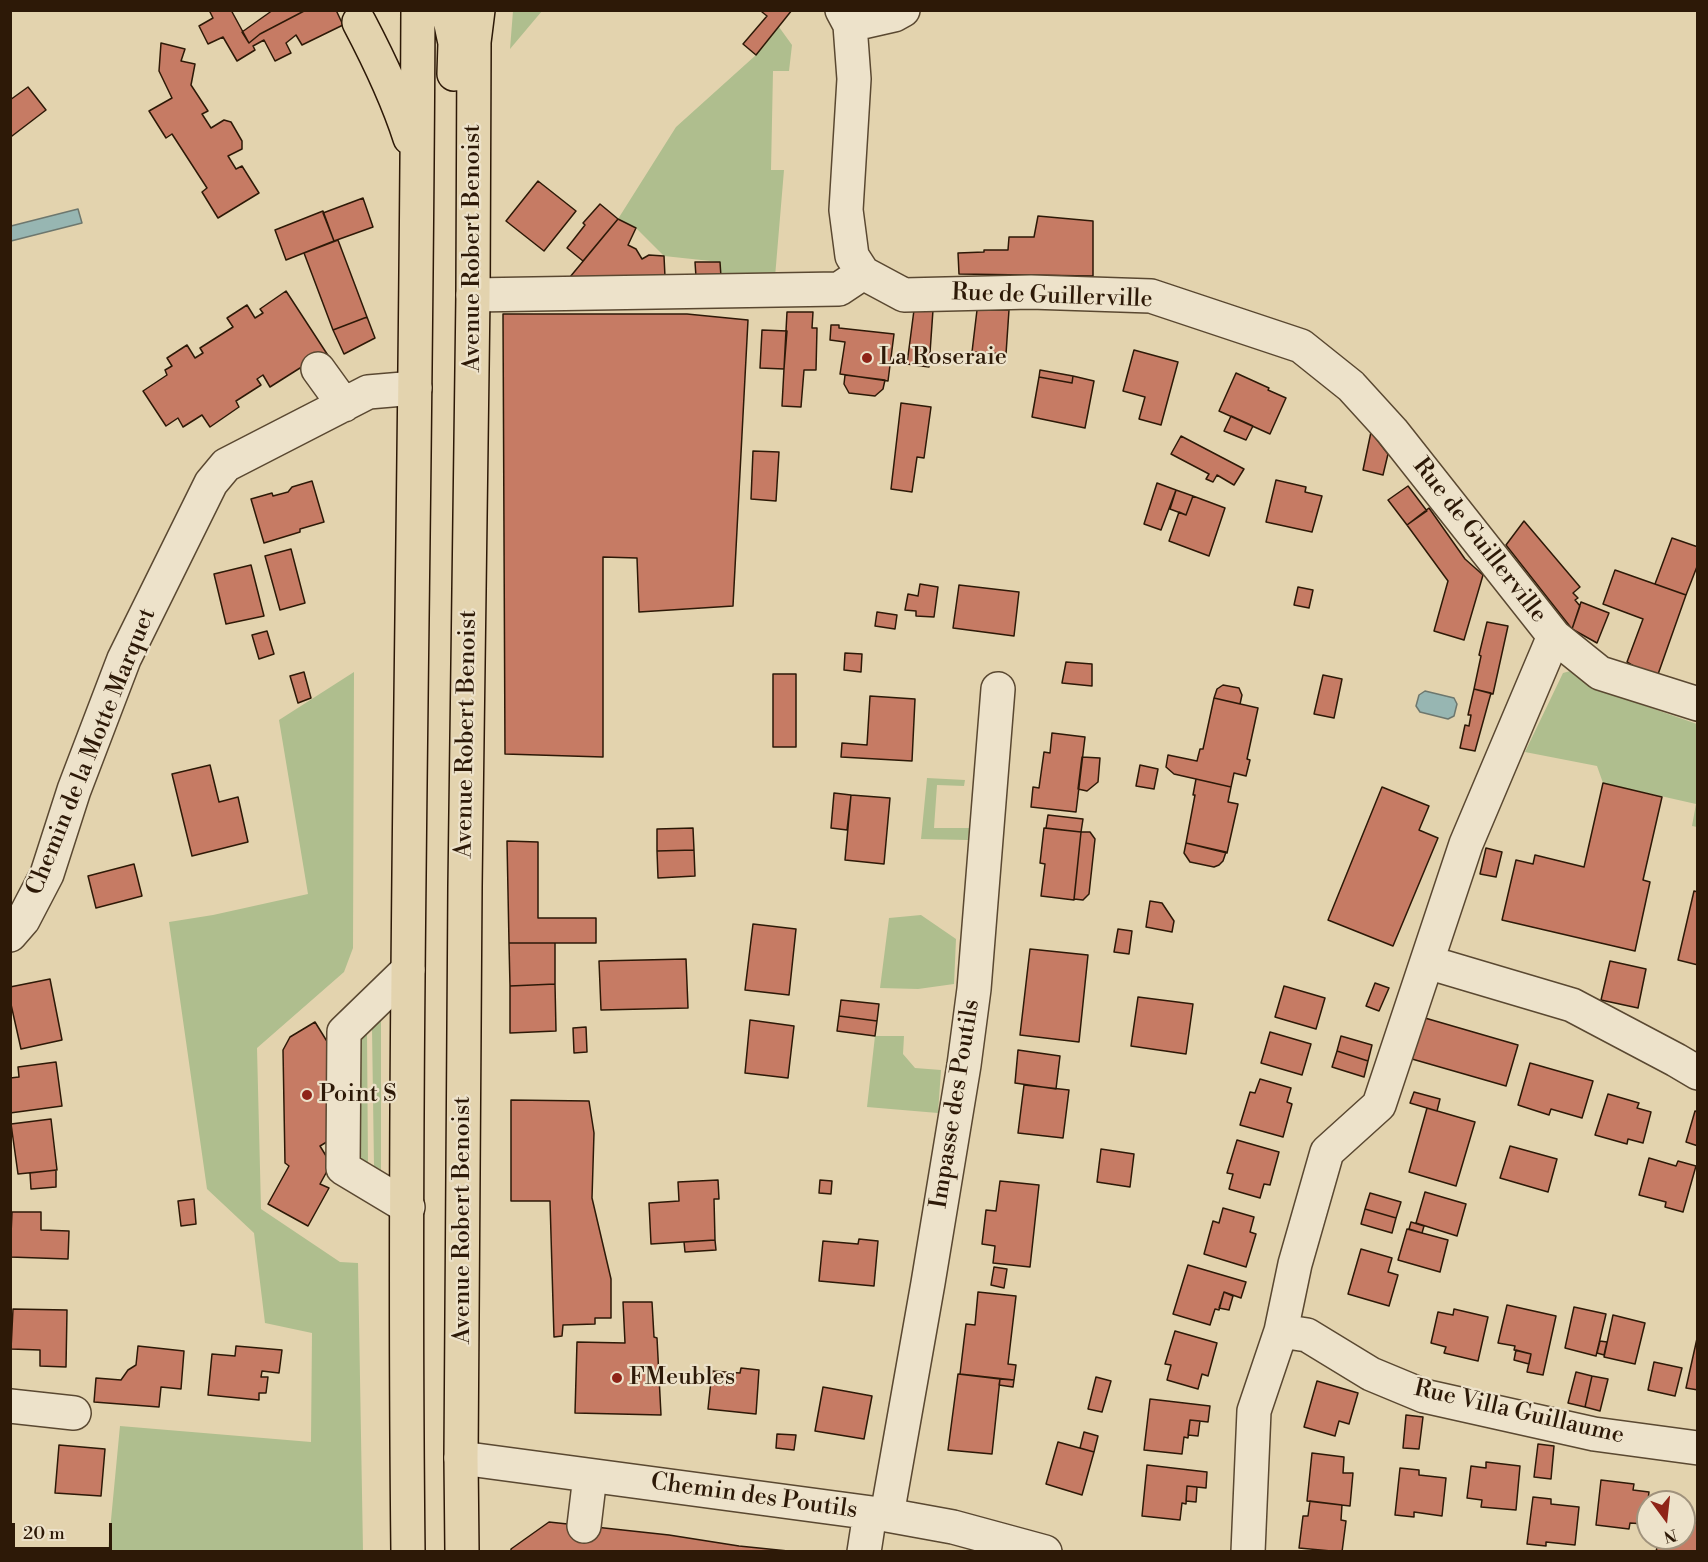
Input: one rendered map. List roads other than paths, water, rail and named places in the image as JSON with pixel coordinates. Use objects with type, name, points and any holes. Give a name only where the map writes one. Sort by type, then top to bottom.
[{"type":"main road","points":[[408,1551],[408,970],[418,10]]},
{"type":"main road","points":[[448,10],[455,43],[453,217],[473,295]]},
{"type":"main road","name":"Avenue Robert Benoist","points":[[462,1551],[460,1458],[465,886],[474,42],[477,10]]},
{"type":"main road","points":[[356,16],[383,67],[418,162]]},
{"type":"street","points":[[473,295],[839,289],[863,273],[852,256],[846,210],[854,79],[846,18],[894,15],[903,10]]},
{"type":"street","name":"Rue de Guillerville","points":[[863,273],[904,295],[1031,292],[1150,296],[1301,346],[1351,386],[1392,431],[1554,636],[1600,673],[1698,704]]},
{"type":"street","points":[[318,369],[344,405]]},
{"type":"street","name":"Chemin de la Motte Marquet","points":[[10,935],[23,920],[47,874],[74,790],[124,659],[211,483],[226,465],[368,392],[415,388]]},
{"type":"street","points":[[1248,1551],[1254,1411],[1281,1331],[1295,1264],[1327,1152],[1379,1105],[1466,844],[1554,636]]},
{"type":"street","name":"Impasse des Poutils","points":[[864,1551],[878,1514],[928,1283],[964,1065],[974,989],[998,688]]},
{"type":"street","points":[[1427,962],[1572,1005],[1698,1073]]},
{"type":"street","points":[[408,970],[344,1032],[343,1168],[408,1208]]},
{"type":"street","name":"Rue Villa Guillaume","points":[[1281,1331],[1307,1335],[1371,1374],[1424,1396],[1594,1434],[1698,1448]]},
{"type":"street","points":[[10,1406],[74,1413]]},
{"type":"street","name":"Chemin des Poutils","points":[[460,1458],[878,1514],[953,1527],[1045,1551]]},
{"type":"street","points":[[584,1526],[590,1476]]},
{"type":"water","points":[[78,209],[82,223],[11,241],[11,226]]},
{"type":"water","points":[[1425,691],[1454,698],[1457,704],[1454,716],[1448,719],[1420,712],[1416,706],[1419,695]]},
{"type":"place","name":"La Roseraie","points":[[867,358]]},
{"type":"place","name":"Point S","points":[[307,1095]]},
{"type":"place","name":"FMeubles","points":[[617,1378]]}]
